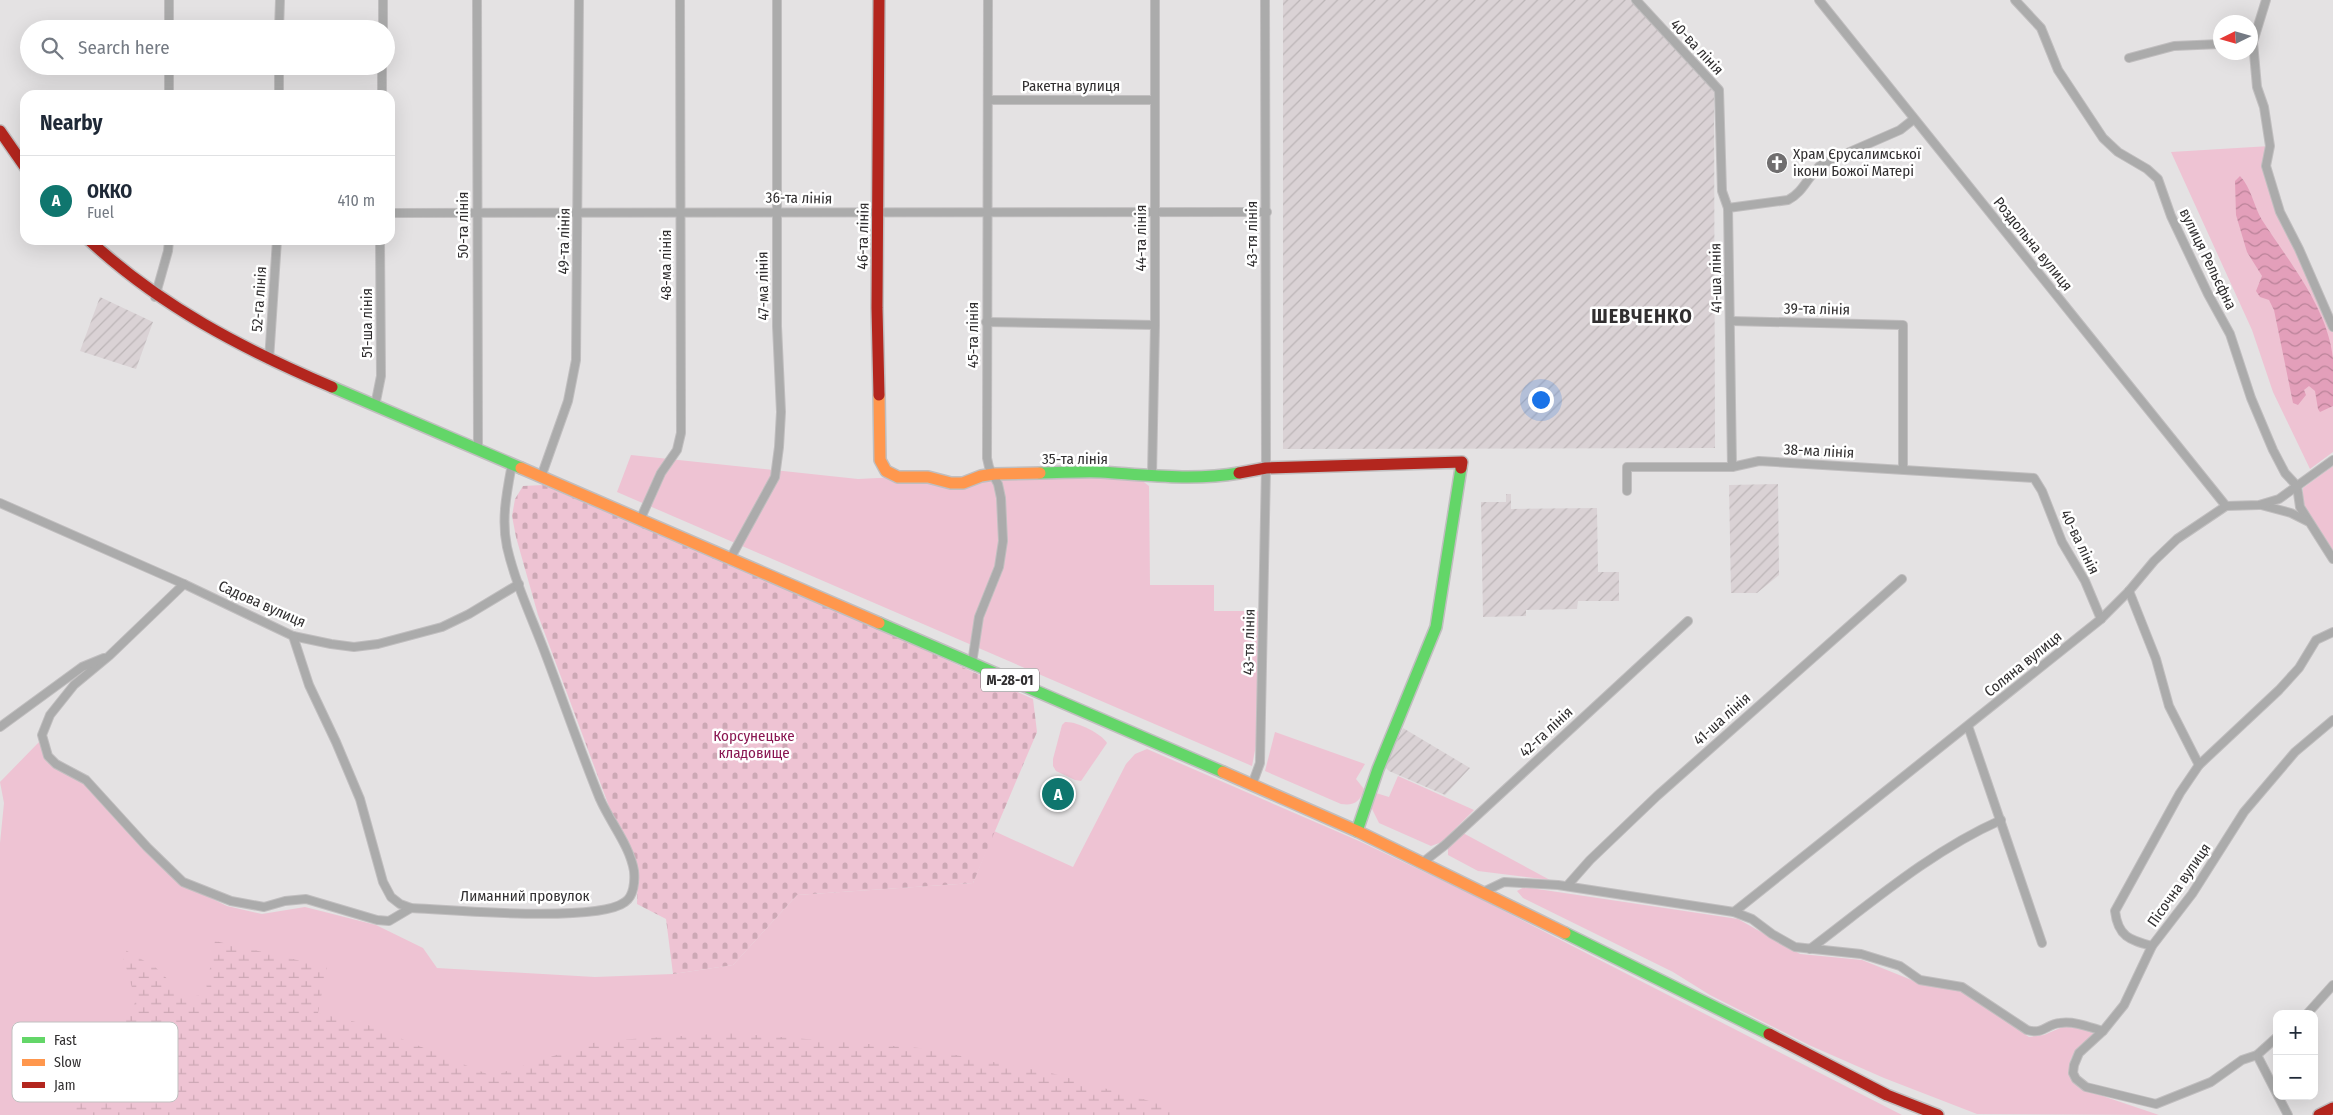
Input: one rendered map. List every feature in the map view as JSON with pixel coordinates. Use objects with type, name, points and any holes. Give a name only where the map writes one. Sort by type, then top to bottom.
[{"type":"main road","name":"46-та лінія","points":[[879,0],[877,308],[880,460],[886,471]]},
{"type":"main road","points":[[0,131],[4,144],[20,162]]},
{"type":"main road","name":"М-28-01","points":[[95,245],[155,297],[210,332],[269,360],[541,476],[1357,831],[1746,1022],[1887,1095],[1938,1115]]},
{"type":"main road","points":[[1266,468],[1462,462],[1436,627],[1378,769],[1357,831]]},
{"type":"main road","name":"35-та лінія","points":[[886,471],[898,477],[928,477],[951,483],[963,483],[981,476],[994,474],[1100,472],[1136,476],[1215,477],[1266,468]]},
{"type":"main road","points":[[2319,1115],[2333,1108]]},
{"type":"street","points":[[169,0],[169,20]]},
{"type":"street","points":[[280,0],[280,20]]},
{"type":"street","points":[[383,0],[383,20]]},
{"type":"street","name":"50-та лінія","points":[[477,0],[478,450]]},
{"type":"street","name":"49-та лінія","points":[[541,476],[574,381],[578,324],[579,0]]},
{"type":"street","name":"48-ма лінія","points":[[640,520],[661,473],[677,450],[681,433],[680,0]]},
{"type":"street","name":"47-ма лінія","points":[[730,559],[775,477],[779,447],[781,412],[777,326],[776,0]]},
{"type":"street","name":"45-та лінія","points":[[972,663],[979,616],[1000,567],[1003,541],[1001,498],[987,458],[988,0]]},
{"type":"street","name":"44-та лінія","points":[[1152,475],[1155,325],[1154,0]]},
{"type":"street","name":"43-тя лінія","points":[[1252,785],[1260,763],[1262,727],[1266,468],[1267,212],[1265,0]]},
{"type":"street","name":"40-ва лінія","points":[[1636,0],[1719,90]]},
{"type":"street","name":"Роздольна вулиця","points":[[1819,0],[2226,506]]},
{"type":"street","name":"вулиця Рельєфна","points":[[2015,0],[2041,28],[2058,70],[2103,138],[2118,152],[2147,169],[2158,180],[2171,216],[2208,294],[2230,334],[2251,398],[2273,450],[2285,473],[2298,486]]},
{"type":"street","points":[[2258,24],[2266,0]]},
{"type":"street","points":[[2128,58],[2174,46],[2213,44]]},
{"type":"street","points":[[2254,60],[2256,87],[2264,107],[2270,146],[2266,166],[2280,212],[2299,249],[2333,327]]},
{"type":"street","points":[[169,75],[169,90]]},
{"type":"street","points":[[279,75],[279,90]]},
{"type":"street","points":[[382,75],[382,90]]},
{"type":"street","name":"41-ша лінія","points":[[1719,90],[1722,190],[1728,208],[1732,466]]},
{"type":"street","name":"Ракетна вулиця","points":[[988,100],[1154,100]]},
{"type":"street","points":[[1728,208],[1788,200],[1802,190],[1812,172],[1822,164],[1900,130],[1914,120]]},
{"type":"street","name":"36-та лінія","points":[[395,213],[680,213],[776,211],[879,213],[1267,212]]},
{"type":"street","points":[[155,297],[168,245]]},
{"type":"street","name":"52-га лінія","points":[[269,360],[277,245]]},
{"type":"street","name":"51-ша лінія","points":[[376,406],[381,376],[380,245]]},
{"type":"street","name":"39-та лінія","points":[[1731,321],[1903,325],[1903,470]]},
{"type":"street","points":[[986,322],[1155,325]]},
{"type":"street","points":[[2226,506],[2259,505],[2279,499],[2333,460]]},
{"type":"street","name":"38-ма лінія","points":[[1627,491],[1627,467],[1732,466],[1759,461],[2034,478]]},
{"type":"street","name":"Лиманний провулок","points":[[293,636],[308,685],[336,742],[360,799],[383,882],[391,897],[400,904],[411,908],[560,914],[607,910],[626,902],[631,896],[634,870],[601,800],[519,584],[507,546],[504,522],[512,464]]},
{"type":"street","name":"40-ва лінія","points":[[2034,478],[2042,491],[2062,542],[2085,582],[2101,619]]},
{"type":"street","points":[[2298,486],[2300,507],[2333,559]]},
{"type":"street","name":"Садова вулиця","points":[[0,503],[184,584],[293,636],[354,647],[378,644],[442,627],[469,614],[519,584]]},
{"type":"street","points":[[2259,505],[2291,513],[2309,522]]},
{"type":"street","name":"Соляна вулиця","points":[[1734,912],[2101,619],[2129,591],[2154,561],[2177,539],[2226,506]]},
{"type":"street","name":"41-ша лінія","points":[[1567,886],[1590,860],[1657,796],[1902,579]]},
{"type":"street","points":[[184,584],[109,656],[74,685],[50,715],[42,735],[48,756],[56,764],[86,780],[147,847],[183,882],[231,900],[264,907],[284,901],[306,899],[377,920],[389,921],[411,908]]},
{"type":"street","points":[[2129,591],[2156,660],[2169,706],[2199,765]]},
{"type":"street","name":"42-га лінія","points":[[1422,863],[1445,845],[1688,621]]},
{"type":"street","points":[[2152,946],[2126,937],[2116,922],[2115,911],[2180,793],[2199,765],[2279,690],[2299,668],[2316,640],[2333,632]]},
{"type":"street","points":[[0,727],[82,667],[109,656]]},
{"type":"street","name":"Пісочна вулиця","points":[[2256,1055],[2242,1060],[2212,1082],[2156,1104],[2086,1087],[2076,1079],[2073,1073],[2076,1058],[2103,1031],[2124,1005],[2152,946],[2192,894],[2244,812],[2295,752],[2333,720]]},
{"type":"street","points":[[1968,726],[2042,943]]},
{"type":"street","points":[[1810,949],[1938,854],[1967,835],[2001,820]]},
{"type":"street","points":[[1483,892],[1504,882],[1567,886],[1734,912],[1752,919],[1772,934],[1795,947],[1861,954],[1900,966],[1920,980],[1962,987],[2027,1030],[2036,1033],[2058,1023],[2070,1022],[2103,1031]]},
{"type":"street","points":[[2311,1010],[2333,985]]},
{"type":"street","points":[[2273,1040],[2256,1055],[2273,1087]]},
{"type":"street","points":[[2280,1100],[2288,1115]]},
{"type":"shaded area","points":[[1283,0],[1632,0],[1714,91],[1715,448],[1283,449]]},
{"type":"shaded area","points":[[100,297],[153,322],[136,369],[80,351]]},
{"type":"shaded area","points":[[1778,484],[1779,575],[1757,593],[1731,593],[1729,485]]},
{"type":"shaded area","points":[[1506,494],[1511,494],[1511,509],[1597,508],[1598,572],[1619,572],[1619,601],[1578,601],[1577,609],[1526,610],[1526,616],[1483,617],[1481,502],[1506,502]]},
{"type":"shaded area","points":[[1403,728],[1470,768],[1445,795],[1386,768]]},
{"type":"green space","points":[[2270,146],[2266,166],[2280,212],[2333,327],[2333,452],[2310,469],[2273,392],[2252,330],[2171,152]]},
{"type":"green space","points":[[631,455],[858,479],[898,477],[951,483],[981,476],[1136,476],[1149,486],[1150,585],[1214,585],[1214,611],[1259,611],[1256,745],[1252,766],[617,492]]},
{"type":"green space","points":[[2333,466],[2333,550],[2303,506],[2303,488]]},
{"type":"green space","name":"Корсунецьке кладовище","points":[[543,485],[810,598],[1033,699],[1037,732],[973,883],[797,895],[733,965],[673,974],[666,919],[637,904],[638,867],[610,809],[538,615],[516,537],[512,516],[515,499],[523,486]]},
{"type":"green space","points":[[1065,722],[1075,723],[1088,728],[1107,743],[1081,781],[1056,771],[1053,766],[1053,759],[1062,725]]},
{"type":"green space","points":[[1275,732],[1365,764],[1356,779],[1364,789],[1361,797],[1353,804],[1341,804],[1265,771]]},
{"type":"green space","points":[[39,742],[47,762],[86,783],[182,884],[227,906],[262,914],[305,907],[376,925],[423,948],[437,968],[595,977],[673,974],[733,965],[797,895],[973,883],[994,831],[1073,867],[1126,764],[1135,754],[1147,749],[1359,841],[1475,896],[1902,1115],[0,1115],[0,843],[4,803],[0,782]]},
{"type":"green space","points":[[1398,776],[1474,810],[1442,842],[1431,846],[1379,823],[1371,807],[1376,793],[1389,797]]},
{"type":"green space","points":[[1463,833],[1550,880],[1478,871],[1448,855],[1448,847]]},
{"type":"green space","points":[[1524,887],[1738,919],[1800,954],[1862,960],[1919,983],[1961,990],[2029,1037],[2044,1035],[2067,1025],[2095,1033],[2076,1052],[2070,1064],[2073,1079],[2079,1088],[2159,1115],[1977,1114],[1884,1078],[1809,1045],[1710,995],[1673,972],[1523,898],[1517,891]]},
{"type":"green space","points":[[215,941],[327,967],[318,1013],[368,1025],[492,1076],[599,1041],[731,1033],[919,1048],[1051,1073],[1167,1106],[1179,1115],[76,1115],[77,1102],[178,1102],[178,1022],[124,1022],[136,1001],[120,947],[155,967],[186,997],[205,995]]},
{"type":"water","points":[[2240,176],[2247,186],[2262,220],[2306,286],[2324,322],[2330,340],[2333,359],[2333,406],[2320,412],[2315,391],[2309,386],[2304,390],[2306,395],[2298,405],[2293,403],[2274,310],[2269,300],[2260,297],[2256,291],[2262,276],[2247,252],[2236,215],[2235,181]]},
{"type":"traffic: fast","points":[[332,387],[521,468]]},
{"type":"traffic: fast","points":[[1357,831],[1378,769],[1436,627],[1461,468]]},
{"type":"traffic: fast","points":[[1040,473],[1093,472],[1187,477],[1239,473]]},
{"type":"traffic: fast","points":[[879,623],[1223,772]]},
{"type":"traffic: fast","points":[[1565,933],[1769,1034]]},
{"type":"traffic: slow","points":[[879,395],[880,460],[886,471],[898,477],[928,477],[951,483],[963,483],[981,476],[994,474],[1040,473]]},
{"type":"traffic: slow","points":[[521,468],[879,623]]},
{"type":"traffic: slow","points":[[1223,772],[1357,831],[1565,933]]},
{"type":"traffic: jam","points":[[879,0],[877,308],[879,395]]},
{"type":"traffic: jam","points":[[0,131],[20,160]]},
{"type":"traffic: jam","points":[[95,245],[144,285],[204,324],[266,357],[332,387]]},
{"type":"traffic: jam","points":[[1239,473],[1266,468],[1462,462],[1461,468]]},
{"type":"traffic: jam","points":[[1769,1034],[1887,1095],[1938,1115]]},
{"type":"traffic: jam","points":[[2319,1115],[2333,1108]]},
{"type":"place","name":"Храм Єрусалимської ікони Божої Матері","points":[[1777,163]]},
{"type":"place","name":"ОККО","points":[[1058,794]]},
{"type":"district","name":"ШЕВЧЕНКО","points":[[1642,316]]}]
